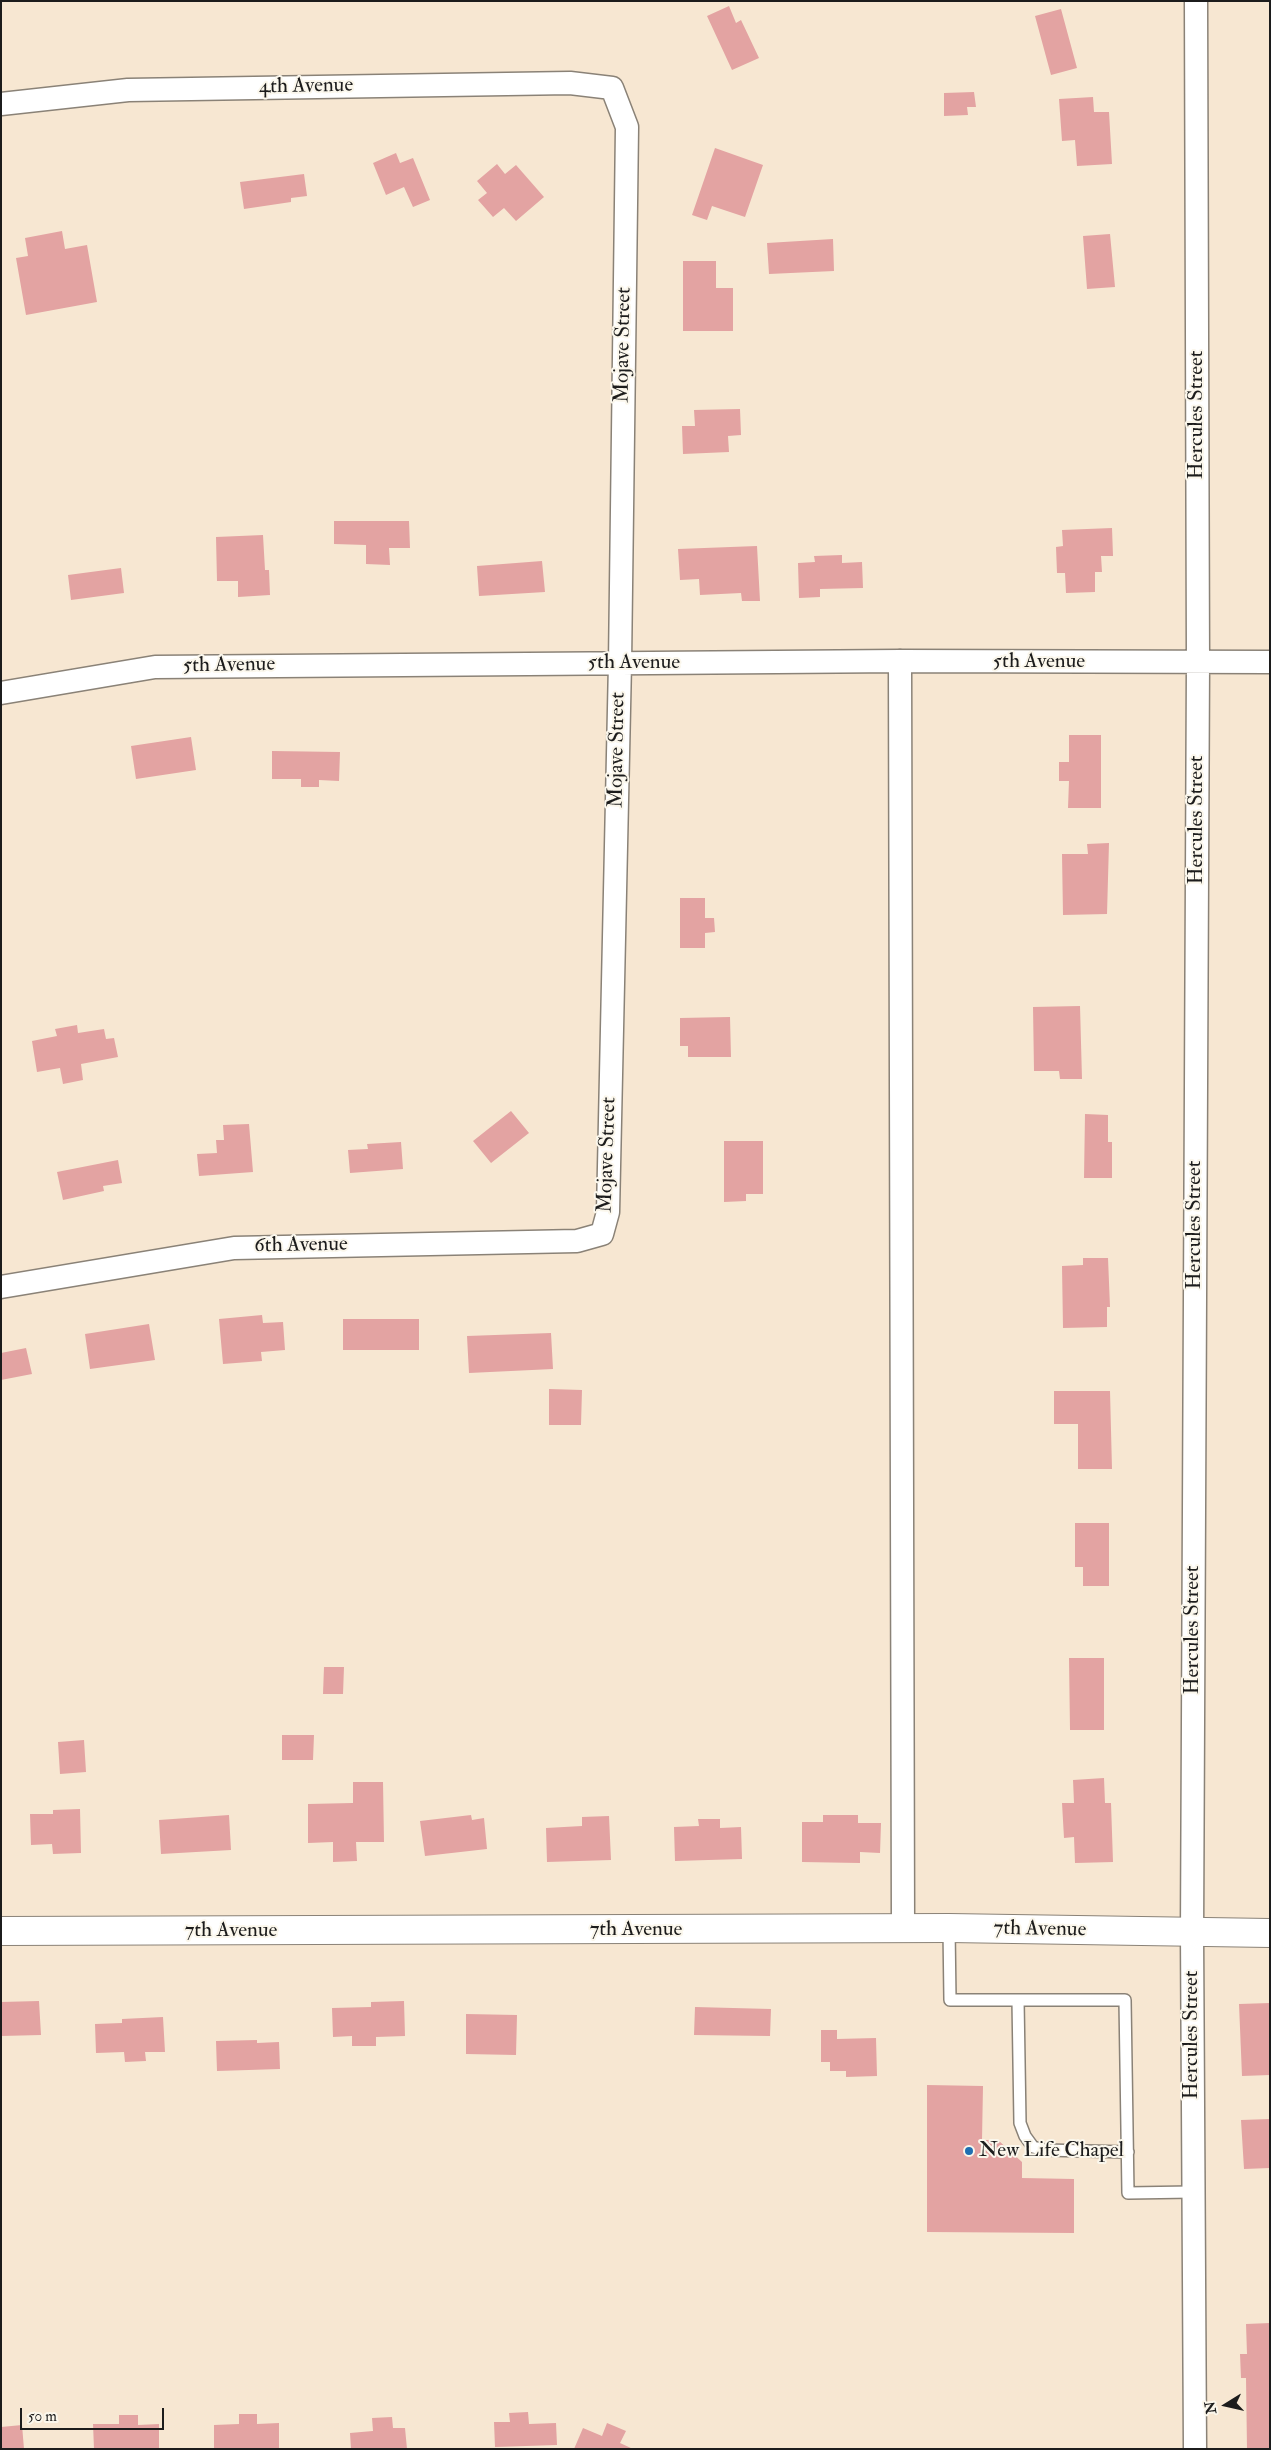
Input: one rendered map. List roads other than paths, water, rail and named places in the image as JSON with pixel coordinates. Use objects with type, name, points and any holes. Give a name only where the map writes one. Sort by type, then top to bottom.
[{"type":"street","name":"Hercules Street","points":[[1195,2449],[1192,2192],[1192,1933],[1198,662],[1196,1]]},
{"type":"street","name":"4th Avenue","points":[[1,104],[128,90],[570,83],[612,88]]},
{"type":"street","name":"Mojave Street","points":[[602,1234],[608,1212],[620,663],[627,128],[612,88]]},
{"type":"street","name":"5th Avenue","points":[[1,693],[155,667],[900,661],[1270,662]]},
{"type":"street","points":[[900,661],[903,1929]]},
{"type":"street","name":"6th Avenue","points":[[1,1287],[234,1248],[577,1241],[602,1234]]},
{"type":"street","name":"7th Avenue","points":[[1,1931],[949,1928],[1270,1933]]},
{"type":"lane","points":[[949,1928],[950,2000],[1125,2000],[1128,2193],[1192,2192]]},
{"type":"lane","points":[[1018,2000],[1020,2123],[1024,2136],[1033,2147],[1045,2150],[1128,2152]]},
{"type":"place","name":"New Life Chapel","points":[[969,2151]]}]
